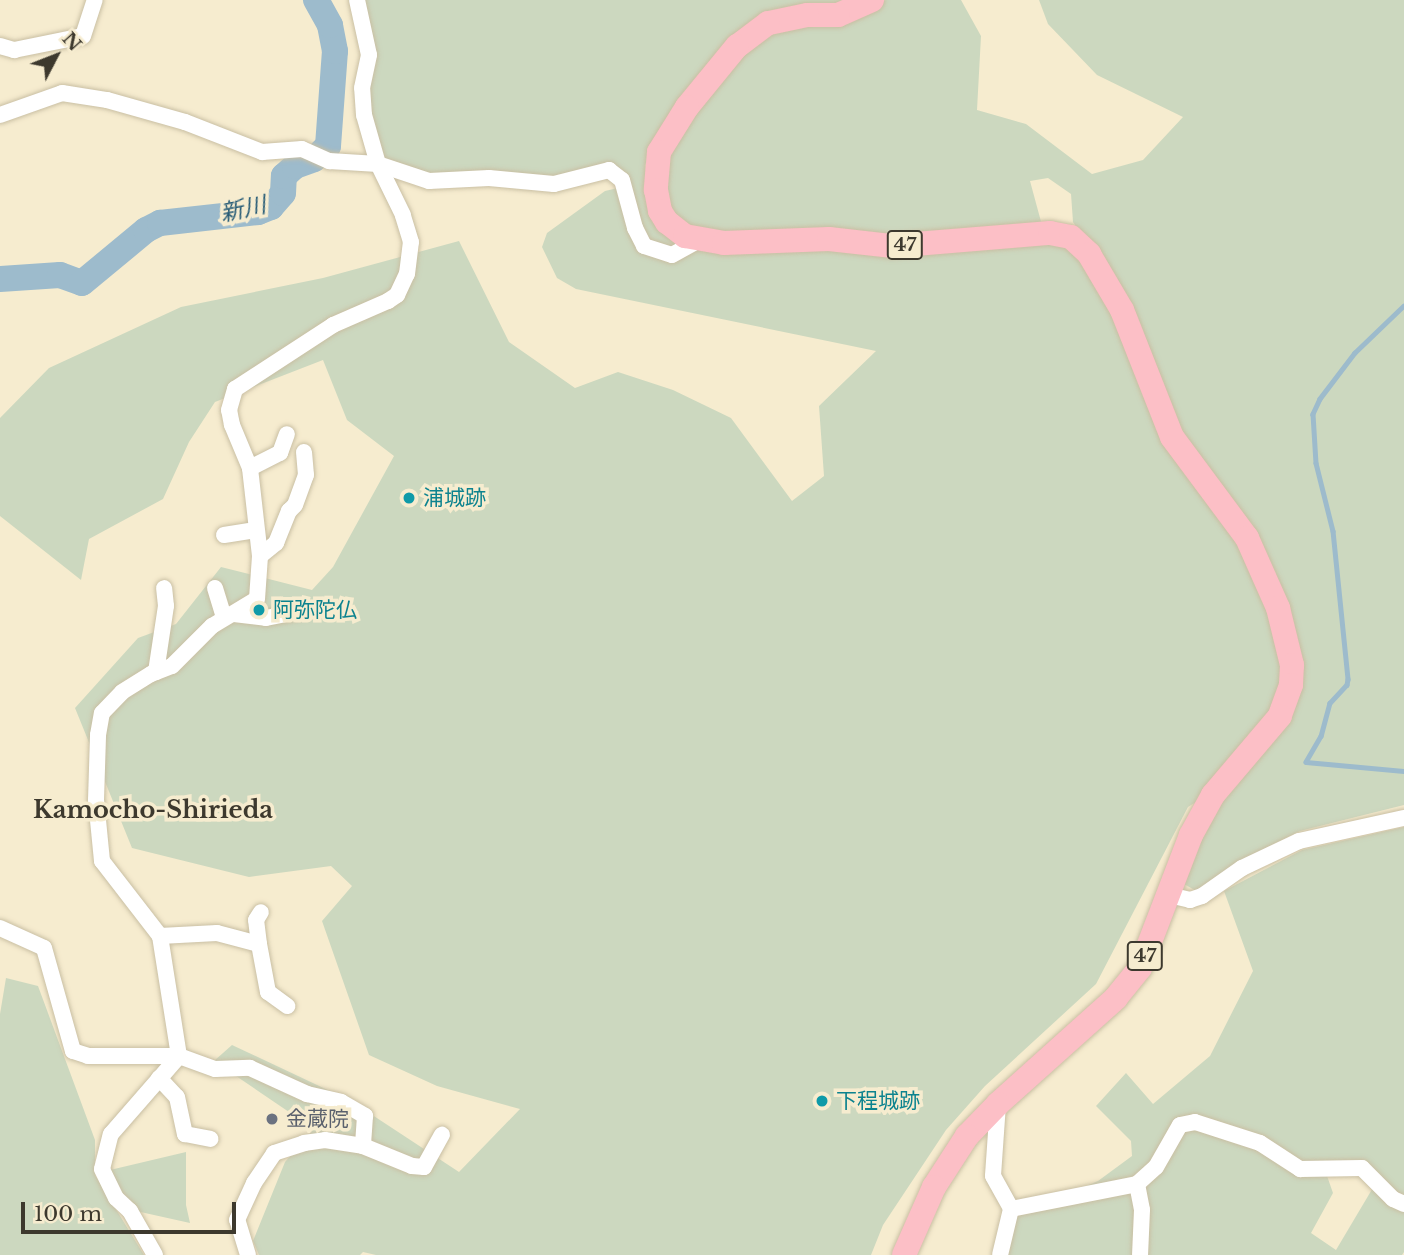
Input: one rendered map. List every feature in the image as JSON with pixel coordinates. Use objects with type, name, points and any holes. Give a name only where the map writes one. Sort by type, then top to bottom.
[{"type":"main road","name":"47","points":[[872,0],[838,15],[784,18],[762,27],[719,65],[687,107],[659,152],[656,190],[660,211],[667,222],[685,236],[697,241],[744,244],[830,239],[891,246],[1061,233],[1071,237],[1089,254],[1107,281],[1137,344],[1168,429],[1247,538],[1278,608],[1292,665],[1291,685],[1280,716],[1213,795],[1191,835],[1140,968],[1130,983],[976,1125],[948,1162],[904,1255]]},
{"type":"street","points":[[0,46],[15,50],[83,36],[95,0]]},
{"type":"street","points":[[179,1056],[160,936],[102,862],[96,800],[102,713],[122,692],[156,672],[173,666],[228,616],[257,599],[260,556],[250,468],[232,425],[229,410],[235,389],[333,325],[397,295],[407,274],[411,242],[403,215],[378,164],[364,115],[362,88],[369,55],[357,0]]},
{"type":"street","points":[[0,115],[62,93],[107,100],[185,122],[262,152],[302,149],[329,161],[352,165],[378,164],[429,181],[489,178],[539,184],[572,180],[609,170],[622,180],[635,228],[644,246],[672,255],[697,241]]},
{"type":"street","points":[[250,468],[280,453],[287,434]]},
{"type":"street","points":[[260,556],[276,543],[289,511],[295,505],[306,475],[304,452]]},
{"type":"street","points":[[224,534],[256,530]]},
{"type":"street","points":[[156,672],[166,606],[164,588]]},
{"type":"street","points":[[215,588],[228,616]]},
{"type":"street","points":[[228,616],[267,618],[306,610]]},
{"type":"street","points":[[1169,895],[1190,900],[1202,896],[1242,869],[1298,841],[1404,818]]},
{"type":"street","points":[[261,912],[256,920],[268,992],[287,1006]]},
{"type":"street","points":[[0,928],[44,948],[73,1051],[89,1056],[179,1056],[215,1069],[250,1068],[307,1094],[341,1102],[365,1116],[363,1146]]},
{"type":"street","points":[[160,936],[217,933],[259,944]]},
{"type":"street","points":[[155,1255],[131,1211],[116,1198],[102,1169],[111,1134],[179,1056]]},
{"type":"street","points":[[159,1079],[177,1097],[185,1134],[211,1139]]},
{"type":"street","points":[[998,1104],[993,1176],[1011,1209],[1000,1255]]},
{"type":"street","points":[[1011,1209],[1137,1184],[1157,1167],[1180,1125],[1195,1122],[1260,1143],[1300,1169],[1363,1168],[1393,1199],[1404,1204]]},
{"type":"street","points":[[248,1255],[237,1220],[254,1183],[274,1153],[304,1143],[325,1140],[363,1146],[412,1166],[424,1167],[442,1135]]},
{"type":"street","points":[[1137,1184],[1142,1210],[1140,1255]]},
{"type":"green space","points":[[359,0],[856,0],[768,12],[651,148],[645,165],[645,183],[669,237],[1057,238],[1073,245],[1227,516],[1273,614],[1282,682],[1267,720],[1196,802],[1188,807],[1096,984],[985,1086],[946,1130],[883,1225],[871,1255],[376,1255],[363,1252],[360,1255],[259,1255],[253,1241],[285,1162],[314,1129],[214,1061],[232,1045],[351,1101],[459,1172],[520,1109],[437,1086],[369,1055],[322,921],[352,886],[331,866],[249,877],[132,848],[75,708],[138,638],[176,624],[221,567],[312,590],[333,567],[394,456],[347,420],[323,360],[215,402],[189,442],[163,499],[89,539],[81,580],[0,516],[0,418],[49,368],[181,307],[323,278],[459,241],[509,342],[575,388],[618,372],[673,390],[731,418],[792,501],[824,476],[819,406],[876,351],[576,289],[557,278],[542,247],[547,233],[605,191],[618,188],[623,177],[430,178],[382,163],[368,113]]},
{"type":"green space","points":[[886,0],[961,0],[981,36],[977,110],[1026,124],[1092,174],[1143,160],[1183,117],[1097,75],[1048,24],[1039,0],[1404,0],[1404,805],[1300,831],[1234,864],[1198,892],[1184,884],[1209,819],[1273,738],[1299,649],[1181,441],[1086,241],[1073,222],[1071,194],[1048,178],[1030,181],[1043,229],[889,241],[733,236],[684,226],[670,213],[664,165],[726,69],[771,33]]},
{"type":"green space","points":[[1404,827],[1404,1199],[1370,1167],[1311,1166],[1196,1118],[1135,1180],[1075,1191],[1098,1181],[1132,1156],[1131,1141],[1096,1106],[1126,1073],[1153,1104],[1210,1056],[1253,971],[1224,891],[1302,850]]},
{"type":"green space","points":[[6,978],[38,986],[95,1140],[95,1175],[144,1255],[0,1255],[0,1014]]},
{"type":"green space","points":[[1188,1126],[1326,1173],[1333,1193],[1311,1233],[1336,1250],[1374,1186],[1404,1209],[1404,1252],[1402,1255],[1145,1255],[1141,1183]]},
{"type":"green space","points":[[186,1152],[186,1205],[190,1223],[136,1211],[119,1189],[110,1170]]},
{"type":"green space","points":[[1133,1192],[1136,1255],[1004,1255],[1016,1216]]},
{"type":"waterway","name":"新川","points":[[0,279],[60,275],[82,283],[146,230],[160,223],[258,212],[271,207],[283,193],[284,176],[295,166],[314,159],[328,146],[335,51],[330,25],[316,0]]},
{"type":"waterway","points":[[1404,306],[1355,353],[1320,399],[1313,414],[1316,463],[1333,531],[1348,679],[1347,685],[1330,703],[1321,736],[1306,762],[1404,771]]},
{"type":"place","name":"浦城跡","points":[[409,498]]},
{"type":"place","name":"阿弥陀仏","points":[[259,610]]},
{"type":"place","name":"下程城跡","points":[[822,1101]]},
{"type":"place","name":"金蔵院","points":[[272,1119]]},
{"type":"district","name":"Kamocho-Shirieda","points":[[153,810]]}]
